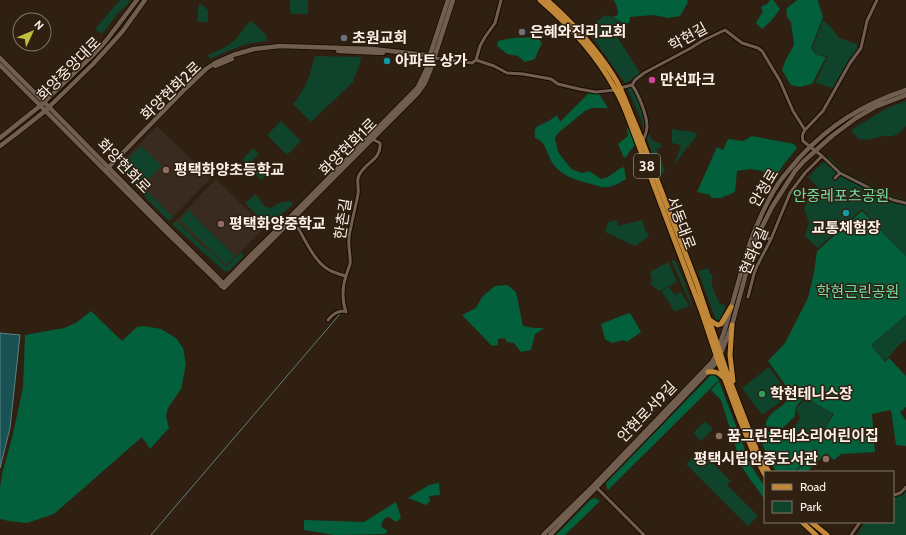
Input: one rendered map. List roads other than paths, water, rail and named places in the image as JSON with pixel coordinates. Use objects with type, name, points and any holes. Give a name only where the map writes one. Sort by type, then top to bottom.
[{"type":"main road","name":"서동대로","points":[[540,0],[572,30],[592,53],[618,89],[701,310],[748,441],[764,474]]},
{"type":"main road","name":"서동대로","points":[[547,0],[568,19],[591,45],[609,69],[643,141],[697,284],[718,349],[718,357],[734,390],[758,451],[768,471]]},
{"type":"main road","points":[[708,317],[714,323],[719,325],[722,323],[732,307]]},
{"type":"main road","points":[[732,326],[730,355],[734,390]]},
{"type":"main road","points":[[708,372],[718,372],[725,380]]},
{"type":"main road","points":[[803,523],[816,535]]},
{"type":"main road","points":[[812,523],[827,535]]},
{"type":"street","name":"화양중앙대로","points":[[0,138],[45,102],[93,55],[105,42],[137,0]]},
{"type":"street","name":"화양중앙대로","points":[[0,146],[50,107],[108,49],[145,0]]},
{"type":"street","name":"화양현화1로","points":[[224,286],[418,93],[425,83],[430,71],[432,57],[448,0]]},
{"type":"street","name":"화양현화1로","points":[[224,286],[253,253],[294,214],[414,92],[428,68],[453,0]]},
{"type":"street","points":[[432,57],[472,63],[476,60],[480,46],[495,23],[501,0]]},
{"type":"street","points":[[805,130],[823,111],[850,63],[861,48],[867,21],[877,0]]},
{"type":"street","name":"학현길","points":[[476,60],[494,66],[507,73],[551,79],[558,84],[596,92],[618,89],[632,85],[635,80],[644,73],[725,30],[742,43],[758,48],[762,51],[780,81],[793,111],[805,130],[802,135],[803,140],[840,173],[894,200],[906,203]]},
{"type":"street","name":"화양현화2로","points":[[108,170],[175,99],[206,69],[233,55],[254,49],[280,46],[373,49],[432,57]]},
{"type":"street","points":[[0,58],[2,65],[40,106],[108,170]]},
{"type":"street","name":"화양현화로","points":[[2,65],[45,102],[108,170],[167,227],[224,286]]},
{"type":"street","points":[[632,85],[638,95],[646,120],[646,132],[643,141]]},
{"type":"street","name":"안청로","points":[[718,357],[732,326],[755,236],[766,206],[778,184],[792,166],[811,146],[834,126],[860,109],[906,90]]},
{"type":"street","name":"안청로","points":[[718,349],[732,307],[748,248],[786,183],[804,161],[832,136],[856,118],[875,107],[906,95]]},
{"type":"street","name":"한촌길","points":[[328,320],[337,312],[346,311],[343,289],[350,265],[349,239],[358,194],[358,179],[361,172],[378,155],[380,147],[380,143],[372,139]]},
{"type":"street","name":"현화6길","points":[[748,297],[755,270],[771,239],[790,193],[805,173],[822,156]]},
{"type":"street","points":[[835,178],[840,173]]},
{"type":"street","points":[[298,228],[313,254],[322,264],[330,270],[346,276]]},
{"type":"street","points":[[755,236],[771,239]]},
{"type":"street","points":[[550,535],[595,486],[708,372],[718,357]]},
{"type":"street","name":"안현로서9길","points":[[543,535],[595,486],[718,357]]},
{"type":"street","points":[[595,486],[644,535]]},
{"type":"street","points":[[894,495],[900,494],[906,486]]},
{"type":"street","points":[[852,535],[859,523]]},
{"type":"water","points":[[0,333],[20,335],[10,428],[0,468]]},
{"type":"waterway","points":[[151,535],[340,314]]},
{"type":"place","name":"은혜와진리교회","points":[[522,32]]},
{"type":"place","name":"초원교회","points":[[344,38]]},
{"type":"place","name":"아파트 상가","points":[[387,61]]},
{"type":"place","name":"만선파크","points":[[652,80]]},
{"type":"place","name":"평택화양초등학교","points":[[166,170]]},
{"type":"place","name":"교통체험장","points":[[846,213]]},
{"type":"place","name":"평택화양중학교","points":[[221,224]]},
{"type":"place","name":"학현테니스장","points":[[762,394]]},
{"type":"place","name":"꿈그린몬테소리어린이집","points":[[719,436]]},
{"type":"place","name":"평택시립안중도서관","points":[[826,459]]},
{"type":"park label","name":"안중레포츠공원","points":[[841,196]]},
{"type":"park label","name":"학현근린공원","points":[[858,292]]}]
